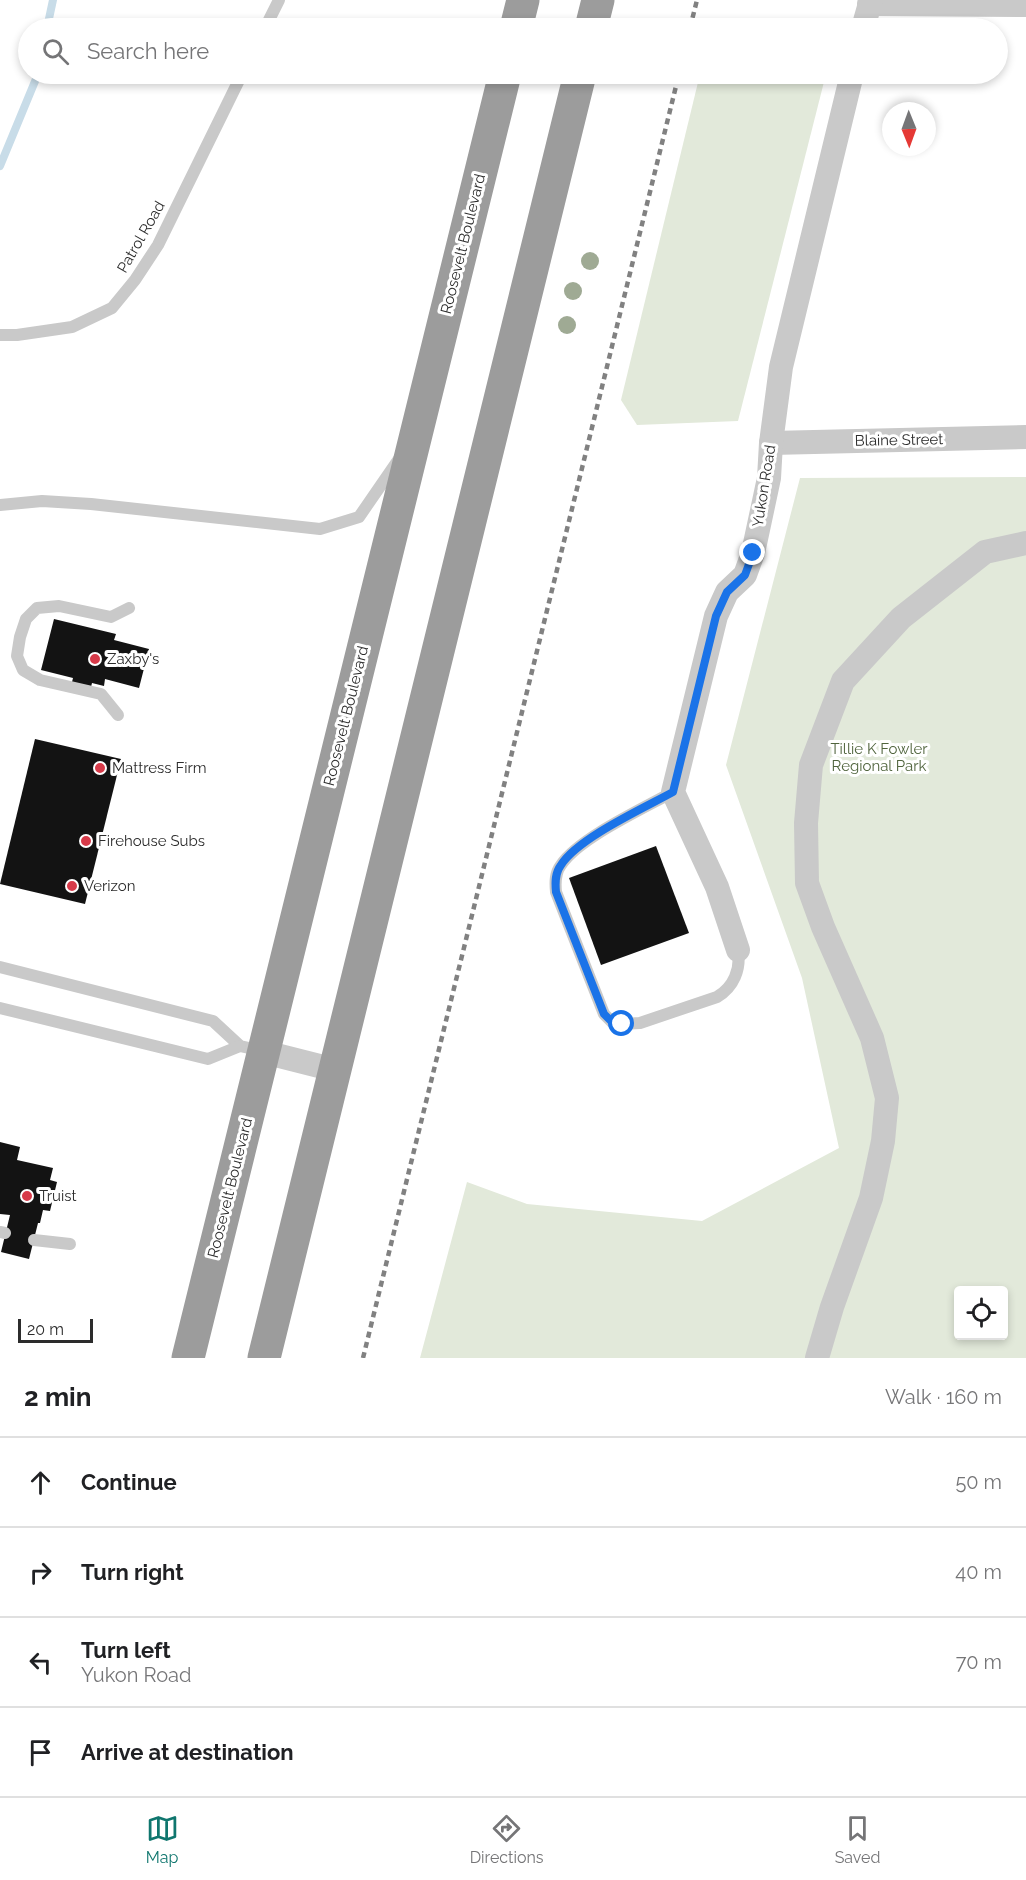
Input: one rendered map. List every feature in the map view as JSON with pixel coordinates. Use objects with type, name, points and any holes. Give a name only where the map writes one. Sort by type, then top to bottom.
[{"type":"highway","points":[[518,18],[523,0]]},
{"type":"highway","points":[[594,18],[598,0]]},
{"type":"highway","name":"Roosevelt Boulevard","points":[[188,1358],[252,1049],[415,435],[503,84]]},
{"type":"highway","points":[[264,1358],[578,84]]},
{"type":"street","points":[[866,18],[870,2],[1026,5]]},
{"type":"street","name":"Yukon Road","points":[[673,792],[716,616],[727,592],[745,575],[753,553],[769,478],[781,367],[850,84]]},
{"type":"street","name":"Blaine Street","points":[[771,443],[1026,437]]},
{"type":"street","points":[[817,1358],[832,1307],[871,1198],[884,1142],[887,1098],[872,1038],[823,927],[807,883],[806,823],[811,765],[843,681],[901,618],[986,552],[1026,543]]},
{"type":"street","points":[[673,792],[717,887],[738,950]]},
{"type":"street","points":[[252,1049],[335,1070]]},
{"type":"lane","points":[[270,18],[279,0]]},
{"type":"lane","name":"Patrol Road","points":[[0,335],[72,327],[112,308],[135,280],[158,245],[237,84]]},
{"type":"lane","points":[[0,505],[42,501],[91,504],[320,529],[359,517],[415,435]]},
{"type":"lane","points":[[118,715],[101,694],[40,680],[23,670],[17,656],[26,619],[37,608],[59,606],[111,617],[129,608]]},
{"type":"lane","points":[[673,792],[590,839],[566,859],[556,874],[556,892],[604,1014],[612,1022],[634,1024],[720,995],[732,984],[737,972],[738,950]]},
{"type":"lane","points":[[0,967],[213,1021],[252,1049]]},
{"type":"lane","points":[[0,1008],[208,1059],[252,1049]]},
{"type":"lane","points":[[34,1240],[70,1244]]},
{"type":"green space","points":[[698,84],[823,84],[738,421],[637,425],[621,400]]},
{"type":"green space","name":"Tillie K Fowler Regional Park","points":[[1026,477],[1026,1358],[420,1358],[467,1182],[527,1204],[702,1221],[839,1148],[802,978],[726,765],[800,478]]},
{"type":"building","name":"Zaxby's","points":[[54,619],[116,634],[114,640],[149,649],[139,688],[105,679],[104,686],[92,683],[91,687],[72,682],[73,678],[41,670]]},
{"type":"building","points":[[35,739],[121,759],[85,904],[0,884]]},
{"type":"building","points":[[656,846],[689,933],[601,965],[569,878]]},
{"type":"building","name":"Truist","points":[[0,1142],[20,1147],[17,1160],[53,1168],[50,1180],[57,1182],[50,1211],[43,1210],[40,1223],[38,1223],[29,1259],[1,1252],[10,1215],[0,1214]]},
{"type":"waterway","points":[[49,18],[53,0]]},
{"type":"waterway","points":[[0,166],[34,84]]},
{"type":"railway","points":[[692,18],[697,0]]},
{"type":"railway","points":[[363,1358],[677,84]]},
{"type":"place","name":"Zaxby's","points":[[95,659]]},
{"type":"place","name":"Mattress Firm","points":[[100,768]]},
{"type":"place","name":"Firehouse Subs","points":[[86,841]]},
{"type":"place","name":"Verizon","points":[[72,886]]},
{"type":"place","name":"Truist","points":[[27,1196]]},
{"type":"route","points":[[622,1024],[612,1022],[604,1014],[556,892],[556,874],[566,859],[581,845],[673,792],[720,604],[727,592],[745,575],[753,553]]}]
